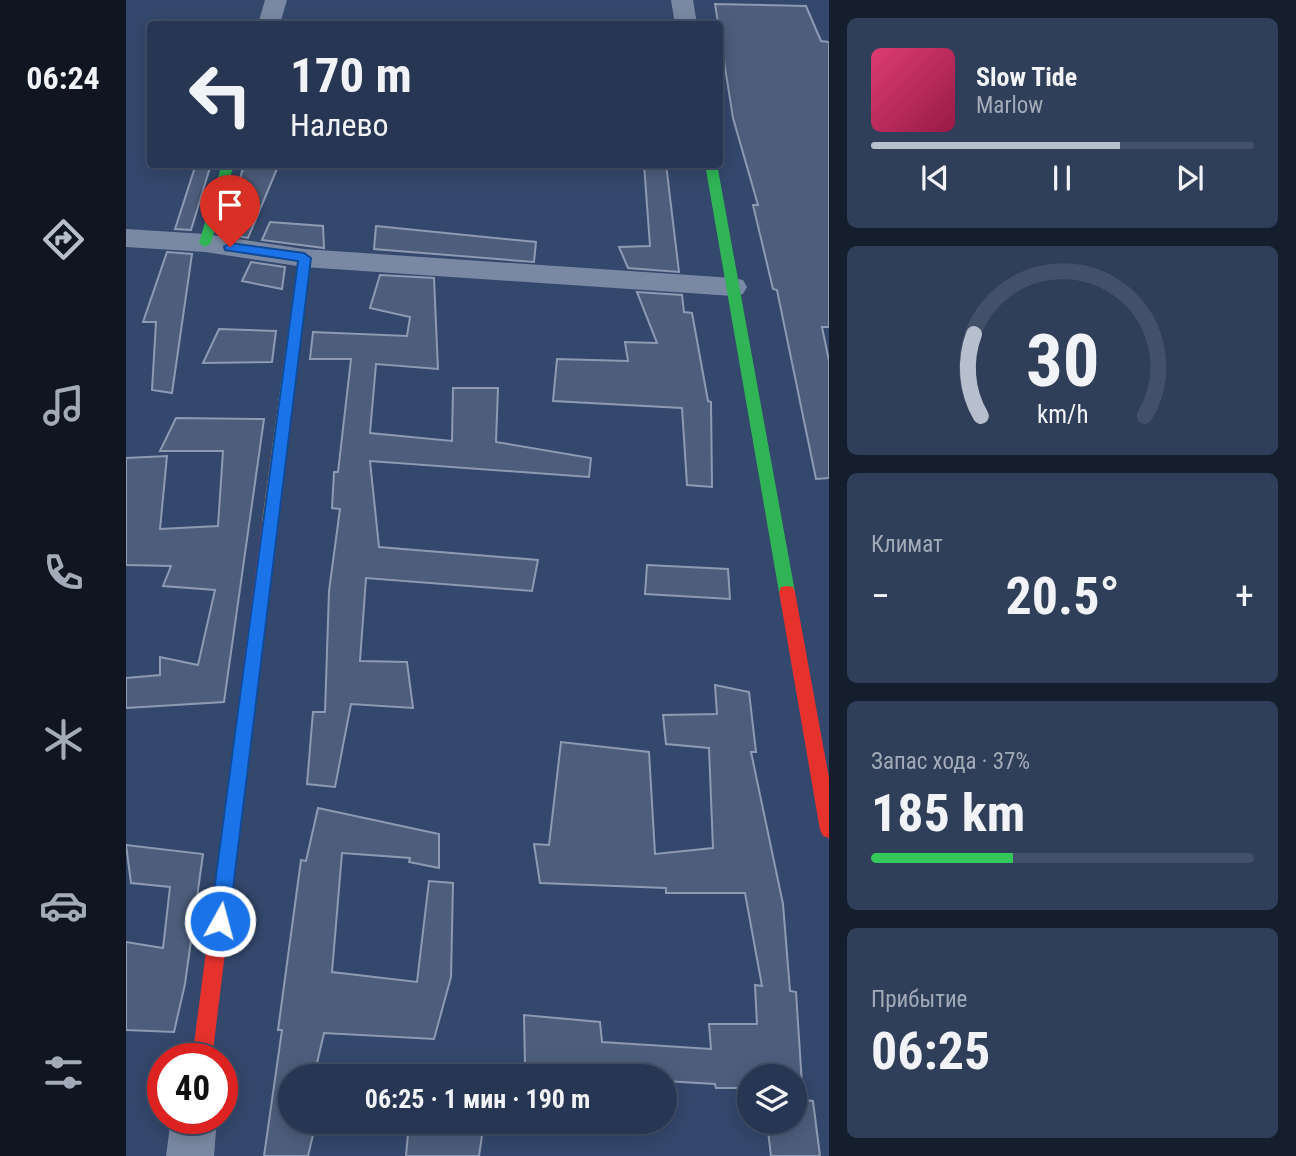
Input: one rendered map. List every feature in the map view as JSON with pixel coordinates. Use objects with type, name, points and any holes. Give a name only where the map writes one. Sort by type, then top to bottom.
[{"type":"street","points":[[270,21],[276,0]]},
{"type":"street","points":[[682,0],[686,21]]},
{"type":"street","points":[[205,243],[227,168]]},
{"type":"street","points":[[712,168],[829,830]]},
{"type":"street","points":[[126,238],[205,243],[304,258],[733,287]]},
{"type":"street","points":[[204,1043],[304,258]]},
{"type":"street","points":[[190,1156],[192,1134]]},
{"type":"building","points":[[715,4],[806,6],[821,41],[829,42],[829,327],[822,327],[829,361],[829,478],[816,479],[777,290],[773,289],[753,205],[758,205],[733,118],[723,55],[723,21],[718,21]]},
{"type":"building","points":[[195,168],[210,168],[191,230],[175,229]]},
{"type":"building","points":[[243,168],[277,168],[248,238],[225,234]]},
{"type":"building","points":[[644,168],[666,168],[679,272],[628,268],[619,247],[650,246]]},
{"type":"building","points":[[270,222],[323,226],[324,248],[262,240]]},
{"type":"building","points":[[376,226],[536,242],[534,262],[374,249]]},
{"type":"building","points":[[167,252],[192,254],[172,393],[152,390],[156,322],[143,322]]},
{"type":"building","points":[[251,262],[285,267],[282,289],[242,281]]},
{"type":"building","points":[[380,275],[434,278],[438,369],[376,364],[370,433],[452,441],[453,388],[498,388],[496,442],[591,458],[589,477],[370,461],[379,547],[538,560],[532,591],[366,578],[360,661],[407,662],[413,708],[351,704],[335,787],[307,784],[313,712],[325,712],[329,591],[340,509],[332,508],[334,472],[338,472],[351,359],[310,359],[313,332],[407,336],[410,317],[370,308]]},
{"type":"building","points":[[637,292],[682,295],[684,312],[692,313],[708,401],[711,402],[712,487],[687,485],[682,408],[553,401],[557,359],[628,361],[625,342],[657,343]]},
{"type":"building","points":[[219,329],[276,331],[272,362],[203,363]]},
{"type":"building","points":[[176,418],[264,419],[224,702],[126,708],[126,678],[160,675],[160,657],[198,665],[215,590],[163,586],[171,566],[126,565],[126,458],[167,456],[160,529],[218,526],[223,451],[160,451]]},
{"type":"building","points":[[647,565],[728,569],[730,599],[645,594]]},
{"type":"building","points":[[715,685],[749,692],[756,752],[751,752],[783,904],[790,991],[796,992],[801,1064],[737,1064],[737,1088],[716,1088],[715,1084],[677,1082],[677,1064],[525,1064],[524,1015],[600,1022],[602,1042],[711,1049],[709,1024],[757,1024],[755,985],[762,986],[745,893],[666,893],[666,888],[540,883],[534,844],[549,845],[561,742],[649,752],[655,854],[713,848],[709,748],[666,744],[663,715],[717,714]]},
{"type":"building","points":[[318,808],[439,834],[439,868],[409,862],[410,858],[342,853],[332,972],[417,982],[429,881],[453,883],[451,977],[434,1039],[324,1033],[317,1064],[278,1064],[278,1134],[313,1134],[308,1156],[264,1156],[282,1030],[278,1030],[301,860],[306,861]]},
{"type":"building","points":[[126,845],[203,854],[185,984],[174,1032],[126,1030],[126,942],[163,948],[170,887],[131,883]]},
{"type":"building","points":[[807,1100],[813,1101],[820,1156],[771,1156],[768,1134],[807,1134]]},
{"type":"building","points":[[408,1134],[482,1134],[479,1156],[406,1156]]},
{"type":"traffic: fast","points":[[205,243],[227,168]]},
{"type":"traffic: fast","points":[[712,168],[787,592]]},
{"type":"traffic: slow","points":[[270,522],[304,258]]},
{"type":"traffic: jam","points":[[204,1043],[270,522]]},
{"type":"traffic: jam","points":[[787,592],[829,830]]},
{"type":"route","points":[[220,921],[304,258],[230,247]]}]
